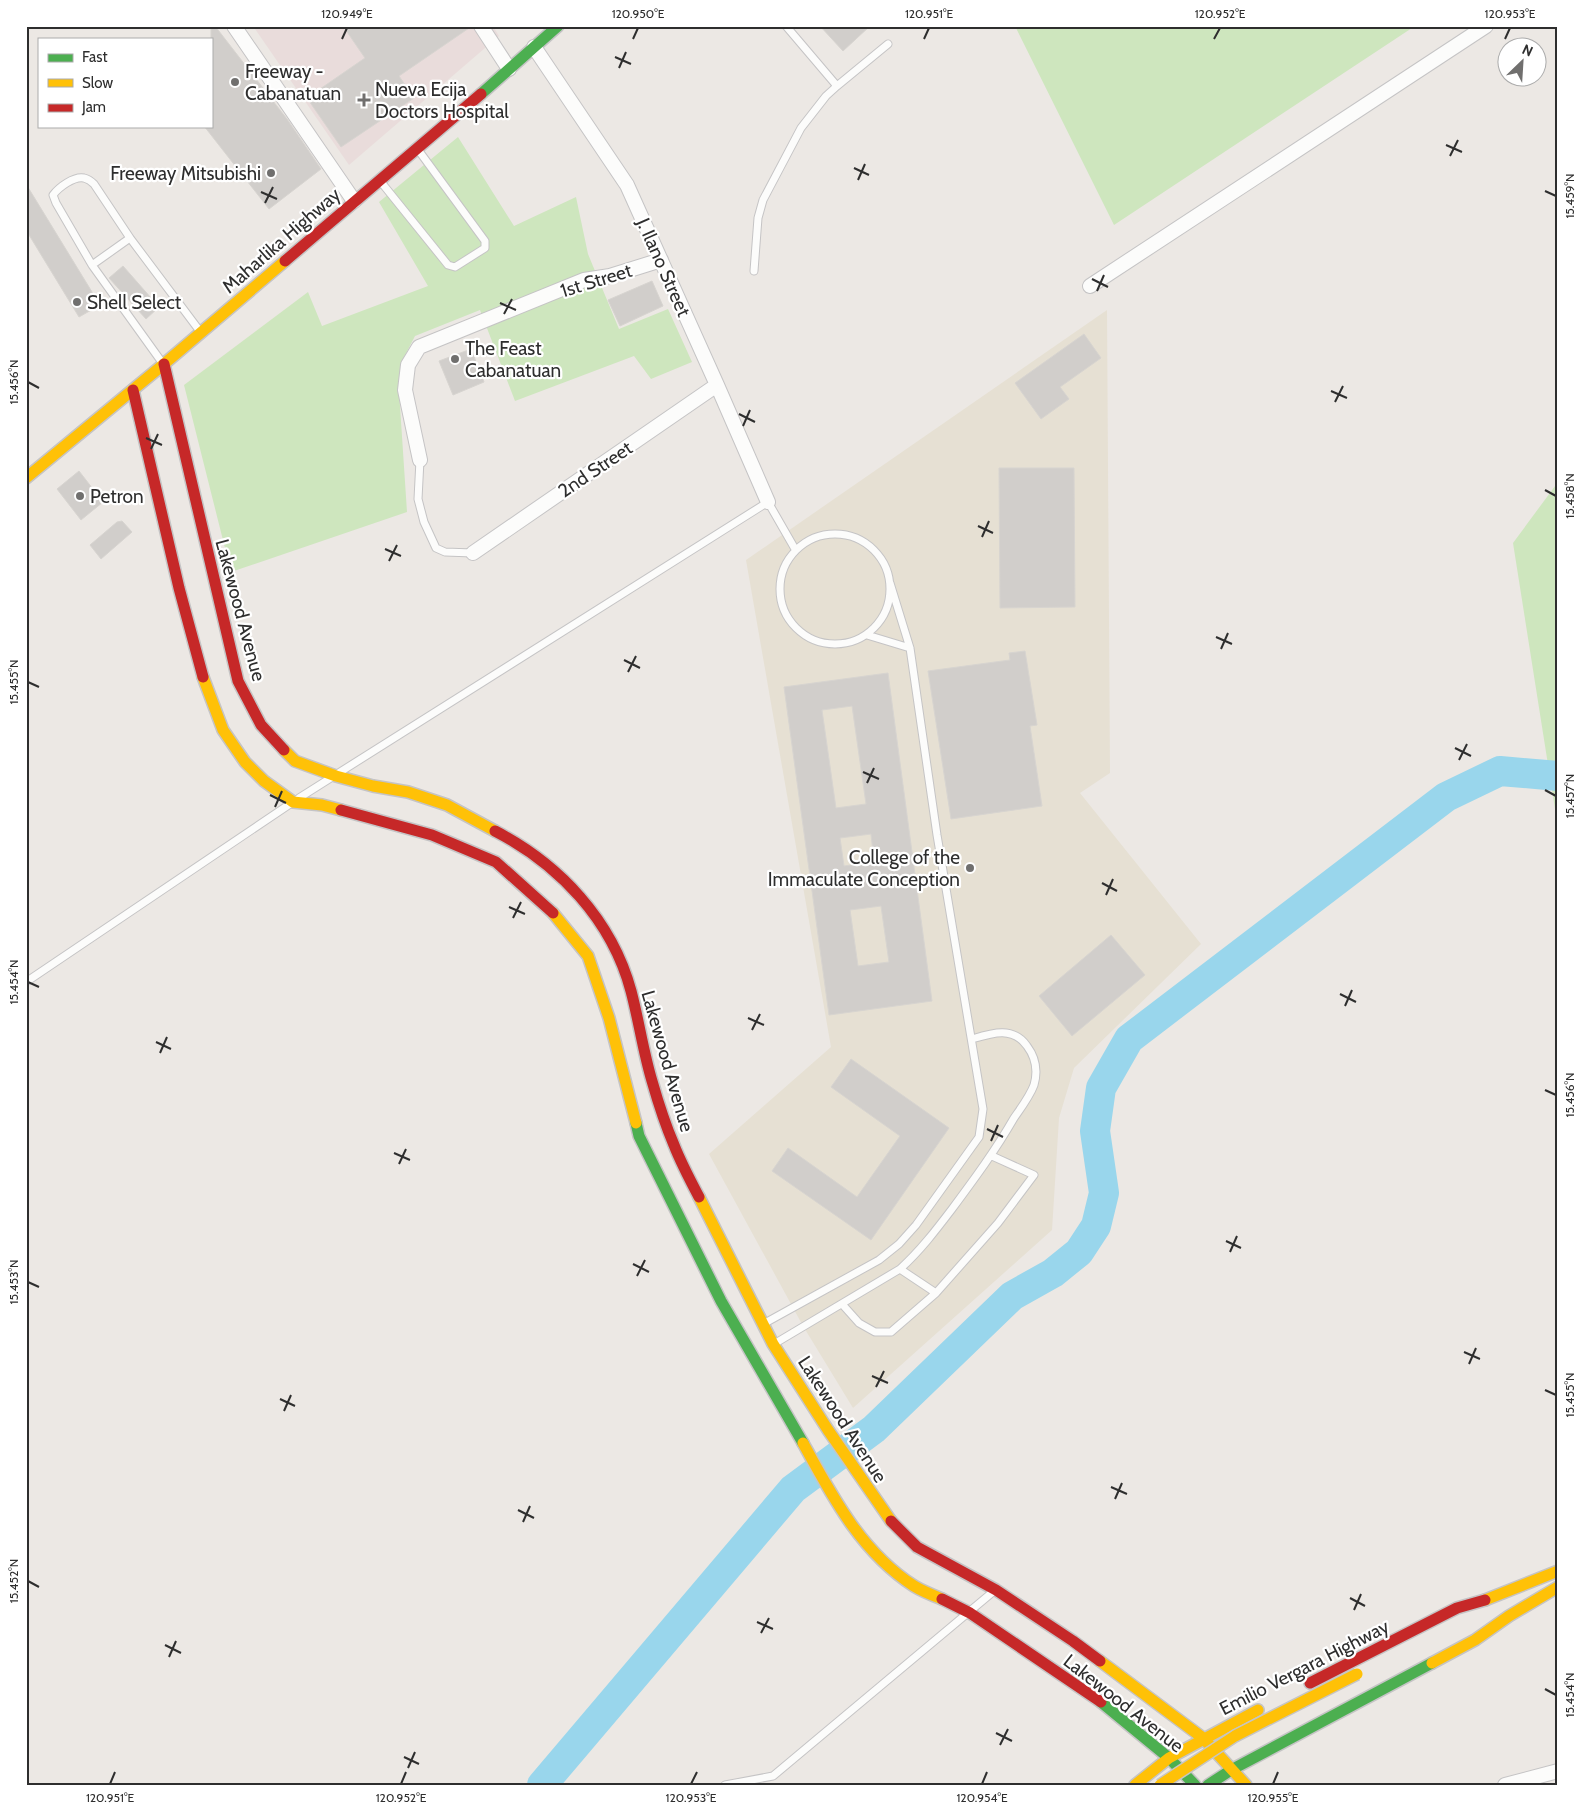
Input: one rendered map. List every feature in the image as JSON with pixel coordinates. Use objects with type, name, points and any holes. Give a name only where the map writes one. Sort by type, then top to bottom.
[{"type":"main road","name":"Maharlika Highway","points":[[26,478],[164,364],[558,26]]},
{"type":"main road","name":"Lakewood Avenue","points":[[164,364],[238,681],[261,725],[295,761],[336,776],[373,786],[408,792],[448,805],[517,842],[553,869],[589,907],[612,940],[631,990],[652,1078],[674,1146],[763,1325],[828,1430],[886,1515],[917,1547],[996,1590],[1073,1642],[1203,1738],[1246,1785]]},
{"type":"main road","points":[[133,390],[200,669],[223,730],[244,762],[264,781],[293,802]]},
{"type":"main road","name":"Lakewood Avenue","points":[[293,802],[322,805],[432,835],[496,862],[548,907],[588,956],[609,1018],[639,1136],[721,1301],[843,1514],[881,1560],[914,1586],[970,1613],[1098,1700],[1169,1758],[1202,1776]]},
{"type":"main road","name":"Emilio Vergara Highway","points":[[1300,1689],[1457,1608],[1497,1596],[1558,1571]]},
{"type":"main road","points":[[1208,1785],[1231,1770],[1475,1640],[1509,1616],[1558,1587]]},
{"type":"main road","name":"Emilio Vergara Highway","points":[[1470,1616],[1497,1596]]},
{"type":"main road","points":[[1475,1628],[1509,1616]]},
{"type":"main road","name":"Emilio Vergara Highway","points":[[1160,1785],[1235,1736],[1362,1672]]},
{"type":"main road","points":[[1348,1695],[1382,1677]]},
{"type":"main road","name":"Emilio Vergara Highway","points":[[1135,1785],[1169,1758],[1265,1706]]},
{"type":"main road","points":[[1185,1785],[1234,1754]]},
{"type":"street","points":[[234,26],[354,201]]},
{"type":"street","points":[[480,26],[509,69]]},
{"type":"street","points":[[1090,286],[1486,26]]},
{"type":"street","name":"J. Ilano Street","points":[[534,47],[627,185],[768,502]]},
{"type":"street","name":"1st Street","points":[[420,460],[405,390],[408,365],[419,347],[584,280],[610,276],[661,260]]},
{"type":"street","name":"2nd Street","points":[[473,553],[717,385]]},
{"type":"street","points":[[1505,1785],[1558,1771]]},
{"type":"lane","points":[[786,26],[838,86]]},
{"type":"lane","points":[[754,271],[758,218],[763,200],[801,128],[826,96],[888,44]]},
{"type":"lane","points":[[379,179],[448,265],[455,267],[485,248],[485,241],[416,147]]},
{"type":"lane","points":[[164,364],[92,265],[56,203],[54,195],[58,189],[78,178],[88,179],[94,184],[130,238],[200,332]]},
{"type":"lane","points":[[92,265],[130,238]]},
{"type":"lane","points":[[420,460],[418,500],[424,522],[436,548],[445,552],[473,553]]},
{"type":"lane","points":[[26,982],[293,802],[768,502],[795,549]]},
{"type":"lane","points":[[763,1325],[879,1260],[899,1244],[916,1225],[979,1136],[983,1109],[937,835],[910,648],[886,566],[876,552],[862,540],[845,534],[827,534],[810,539],[795,549],[784,566],[779,586],[782,607],[792,624],[808,638],[827,644],[848,643],[867,635],[881,621],[889,603],[890,583]]},
{"type":"lane","points":[[867,635],[910,648]]},
{"type":"lane","points":[[774,1344],[900,1269],[912,1259],[992,1156],[1033,1086],[1037,1070],[1033,1054],[1024,1041],[1009,1033],[993,1032],[972,1039]]},
{"type":"lane","points":[[842,1304],[859,1323],[875,1332],[891,1332],[936,1293],[998,1223],[1034,1175],[992,1156]]},
{"type":"lane","points":[[900,1269],[936,1293]]},
{"type":"lane","points":[[725,1785],[773,1776],[996,1590]]},
{"type":"lane","points":[[773,1776],[774,1785]]},
{"type":"shaded area","name":"Nueva Ecija Doctors Hospital","points":[[253,26],[493,26],[499,36],[349,165]]},
{"type":"shaded area","name":"College of the Immaculate Conception","points":[[1107,310],[1110,773],[1080,793],[1201,944],[1074,1068],[1059,1118],[1052,1230],[853,1408],[803,1326],[709,1154],[831,1047],[746,560]]},
{"type":"green space","points":[[1015,26],[1415,26],[1114,225]]},
{"type":"green space","points":[[458,137],[514,226],[576,197],[588,254],[619,329],[668,309],[692,362],[651,379],[634,356],[515,401],[480,310],[415,336],[402,361],[399,391],[407,512],[231,572],[184,385],[308,292],[322,326],[428,286],[379,202]]},
{"type":"green space","points":[[1558,482],[1558,828],[1513,543]]},
{"type":"building","name":"Freeway - Cabanatuan","points":[[211,26],[215,26],[287,119],[321,169],[269,209],[206,128],[212,128]]},
{"type":"building","points":[[343,26],[472,26],[399,76],[414,98],[341,147],[307,98],[365,58]]},
{"type":"building","points":[[820,26],[870,26],[843,51]]},
{"type":"building","points":[[26,184],[100,305],[79,317],[26,230]]},
{"type":"building","points":[[123,266],[159,307],[146,319],[109,278]]},
{"type":"building","points":[[652,281],[663,306],[620,326],[608,300]]},
{"type":"building","points":[[1084,334],[1101,358],[1060,387],[1069,399],[1041,419],[1015,383]]},
{"type":"building","points":[[471,349],[484,382],[453,395],[439,361]]},
{"type":"building","points":[[999,468],[1074,468],[1075,607],[1000,608]]},
{"type":"building","name":"Petron","points":[[79,471],[103,502],[81,520],[57,489]]},
{"type":"building","points":[[122,521],[132,532],[101,559],[90,545],[117,522]]},
{"type":"building","points":[[1025,651],[1037,725],[1030,726],[1042,806],[951,819],[928,671],[1010,660],[1009,653]]},
{"type":"building","points":[[888,673],[932,1001],[829,1015],[784,687]],"holes":[[[852,706],[866,804],[836,808],[822,710]],[[871,834],[874,862],[844,866],[840,838]],[[881,906],[889,962],[858,966],[850,910]]]},
{"type":"building","points":[[1111,935],[1145,975],[1072,1036],[1039,996]]},
{"type":"building","points":[[851,1059],[949,1128],[871,1240],[772,1171],[788,1148],[857,1197],[900,1136],[831,1087]]},
{"type":"waterway","points":[[542,1785],[793,1489],[874,1429],[1012,1296],[1053,1273],[1079,1252],[1096,1226],[1104,1193],[1095,1131],[1101,1088],[1129,1039],[1446,797],[1500,771],[1558,776]]},
{"type":"traffic: fast","points":[[481,94],[558,26]]},
{"type":"traffic: fast","points":[[636,1123],[639,1136],[721,1301],[803,1443]]},
{"type":"traffic: fast","points":[[1208,1785],[1231,1770],[1432,1663]]},
{"type":"traffic: fast","points":[[1101,1702],[1169,1758],[1195,1785]]},
{"type":"traffic: slow","points":[[26,478],[285,261]]},
{"type":"traffic: slow","points":[[203,677],[223,730],[245,762],[264,781],[293,802],[322,805],[341,810]]},
{"type":"traffic: slow","points":[[284,750],[295,761],[336,776],[373,786],[408,792],[447,805],[495,831]]},
{"type":"traffic: slow","points":[[553,913],[588,956],[609,1018],[636,1123]]},
{"type":"traffic: slow","points":[[699,1197],[773,1344],[828,1430],[891,1521]]},
{"type":"traffic: slow","points":[[803,1443],[837,1503],[863,1540],[878,1557],[917,1588],[942,1599]]},
{"type":"traffic: slow","points":[[1485,1600],[1558,1571]]},
{"type":"traffic: slow","points":[[1432,1663],[1475,1640],[1509,1616],[1558,1587]]},
{"type":"traffic: slow","points":[[1100,1661],[1203,1738],[1246,1785]]},
{"type":"traffic: slow","points":[[1160,1785],[1235,1736],[1357,1674]]},
{"type":"traffic: slow","points":[[1135,1785],[1169,1758],[1258,1710]]},
{"type":"traffic: jam","points":[[285,261],[481,94]]},
{"type":"traffic: jam","points":[[164,364],[238,681],[261,725],[284,750]]},
{"type":"traffic: jam","points":[[133,390],[179,588],[203,677]]},
{"type":"traffic: jam","points":[[341,810],[432,835],[496,862],[553,913]]},
{"type":"traffic: jam","points":[[495,831],[541,860],[561,877],[580,897],[611,941],[631,991],[649,1070],[662,1113],[680,1158],[699,1197]]},
{"type":"traffic: jam","points":[[891,1521],[917,1547],[996,1590],[1100,1661]]},
{"type":"traffic: jam","points":[[942,1599],[970,1613],[1101,1702]]},
{"type":"traffic: jam","points":[[1310,1683],[1457,1608],[1485,1600]]},
{"type":"place","name":"Freeway - Cabanatuan","points":[[235,82]]},
{"type":"place","name":"Nueva Ecija Doctors Hospital","points":[[364,100]]},
{"type":"place","name":"Freeway Mitsubishi","points":[[271,173]]},
{"type":"place","name":"Shell Select","points":[[77,302]]},
{"type":"place","name":"The Feast Cabanatuan","points":[[455,359]]},
{"type":"place","name":"Petron","points":[[80,496]]},
{"type":"place","name":"College of the Immaculate Conception","points":[[970,868]]}]
